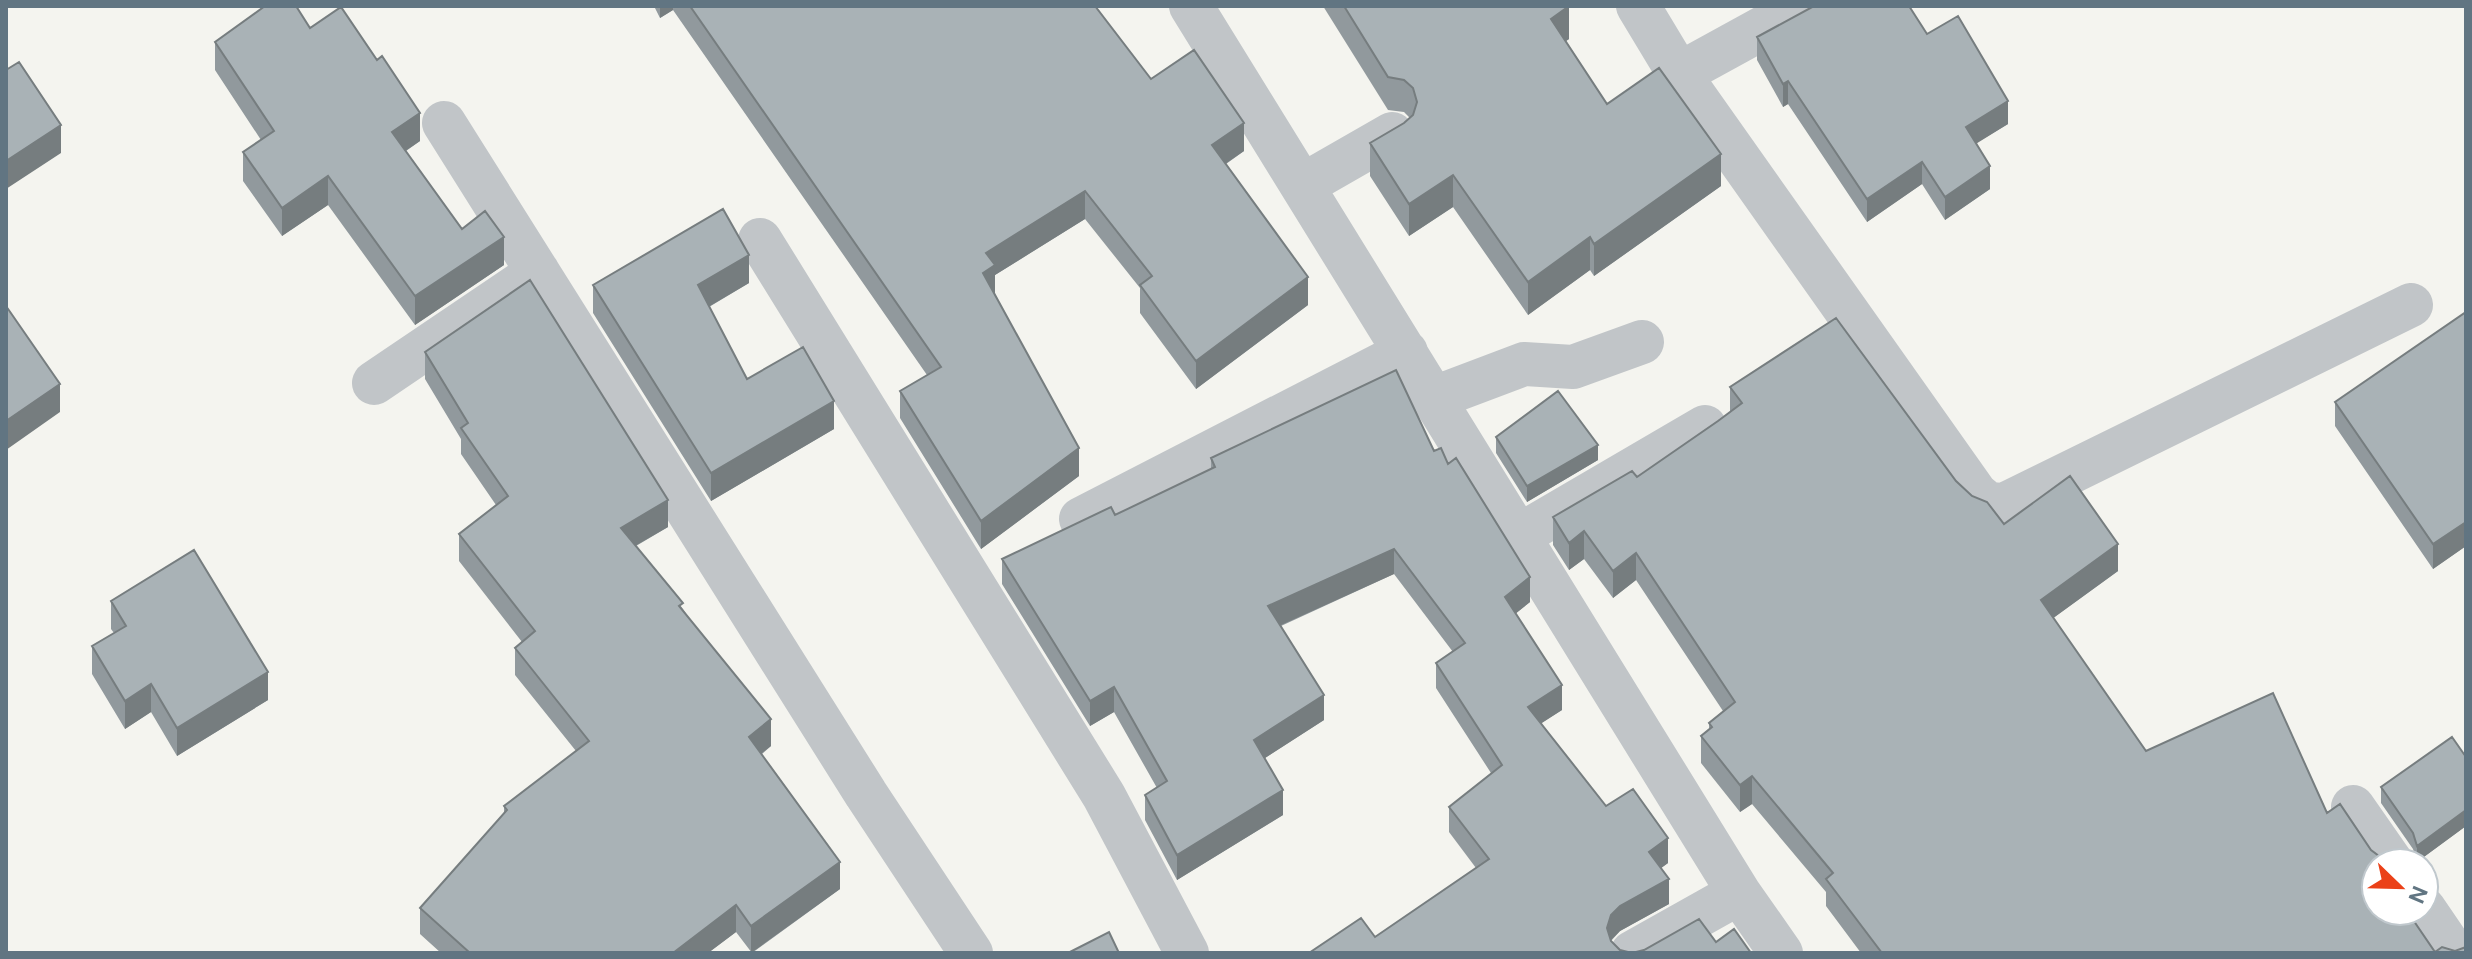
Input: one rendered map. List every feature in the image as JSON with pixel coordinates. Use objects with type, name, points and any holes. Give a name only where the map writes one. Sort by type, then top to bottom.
[{"type":"street","points":[[1191,6],[1739,893],[1781,953]]},
{"type":"street","points":[[1638,6],[1679,74],[1976,494],[1988,504],[2004,505],[2411,305]]},
{"type":"street","points":[[1679,74],[1803,6]]},
{"type":"street","points":[[444,123],[866,794],[971,953]]},
{"type":"street","points":[[1303,185],[1392,134]]},
{"type":"street","points":[[760,240],[1096,783],[1187,953]]},
{"type":"street","points":[[374,383],[538,272]]},
{"type":"street","points":[[1434,398],[1524,364],[1573,367],[1642,342]]},
{"type":"street","points":[[1081,519],[1406,352]]},
{"type":"street","points":[[1520,535],[1705,427]]},
{"type":"street","points":[[2353,807],[2381,847]]},
{"type":"street","points":[[1632,953],[1739,893]]},
{"type":"street","points":[[2436,927],[2454,953]]},
{"type":"building","points":[[265,6],[296,6],[310,28],[341,7],[377,60],[382,56],[420,113],[392,132],[462,229],[485,211],[504,237],[415,296],[328,176],[282,208],[243,152],[274,131],[215,42]]},
{"type":"building","points":[[690,6],[1095,6],[1151,79],[1194,50],[1244,123],[1212,145],[1308,277],[1196,361],[1140,285],[1152,276],[1085,191],[986,253],[995,265],[983,273],[1079,448],[981,521],[900,391],[941,367]]},
{"type":"building","points":[[1344,6],[1569,6],[1551,19],[1607,104],[1659,68],[1721,154],[1594,244],[1590,237],[1528,282],[1453,175],[1409,204],[1370,143],[1413,115],[1417,102],[1413,88],[1404,80],[1388,77]]},
{"type":"building","points":[[1814,6],[1909,6],[1927,34],[1958,16],[2008,101],[1966,127],[1990,166],[1945,197],[1922,162],[1867,199],[1788,81],[1783,84],[1757,37]]},
{"type":"building","points":[[19,62],[61,125],[6,161],[6,70]]},
{"type":"building","points":[[723,209],[749,255],[698,285],[747,379],[803,347],[834,401],[711,473],[593,285]]},
{"type":"building","points":[[530,280],[668,500],[621,528],[683,603],[679,606],[771,719],[749,737],[840,862],[751,926],[736,905],[673,953],[470,953],[420,908],[507,810],[504,806],[589,741],[515,648],[535,631],[459,534],[508,496],[461,428],[468,423],[425,352]]},
{"type":"building","points":[[6,306],[60,384],[6,421]]},
{"type":"building","points":[[2466,312],[2466,522],[2433,544],[2335,402]]},
{"type":"building","points":[[1836,318],[1956,481],[1972,496],[1987,502],[2004,524],[2070,476],[2118,544],[2041,600],[2146,751],[2273,693],[2327,813],[2340,804],[2369,847],[2360,847],[2360,927],[2418,927],[2435,952],[2442,947],[2455,951],[2466,947],[2466,953],[1882,953],[1826,879],[1833,873],[1752,776],[1740,785],[1701,736],[1712,727],[1709,723],[1735,702],[1636,553],[1613,571],[1584,531],[1569,543],[1553,517],[1632,471],[1637,477],[1718,421],[1742,403],[1730,387]]},
{"type":"building","points":[[1396,370],[1434,451],[1441,448],[1448,464],[1456,458],[1530,577],[1505,597],[1562,685],[1528,707],[1606,806],[1633,789],[1668,838],[1649,852],[1669,879],[1620,906],[1611,915],[1607,928],[1611,941],[1620,950],[1632,953],[1309,953],[1361,918],[1375,937],[1489,859],[1449,807],[1502,765],[1436,663],[1465,643],[1394,549],[1268,606],[1324,695],[1254,740],[1283,790],[1177,855],[1145,795],[1167,781],[1114,687],[1090,701],[1002,559],[1111,507],[1115,515],[1215,467],[1211,458]]},
{"type":"building","points":[[1558,391],[1598,445],[1527,486],[1496,437]]},
{"type":"building","points":[[194,550],[268,672],[177,728],[151,684],[125,701],[92,646],[126,626],[111,601]]},
{"type":"building","points":[[2452,737],[2466,757],[2466,810],[2417,846],[2413,833],[2381,787]]},
{"type":"building","points":[[1699,919],[1716,942],[1734,929],[1751,953],[1632,953],[1644,950]]},
{"type":"building","points":[[1109,932],[1119,953],[1068,953]]}]
